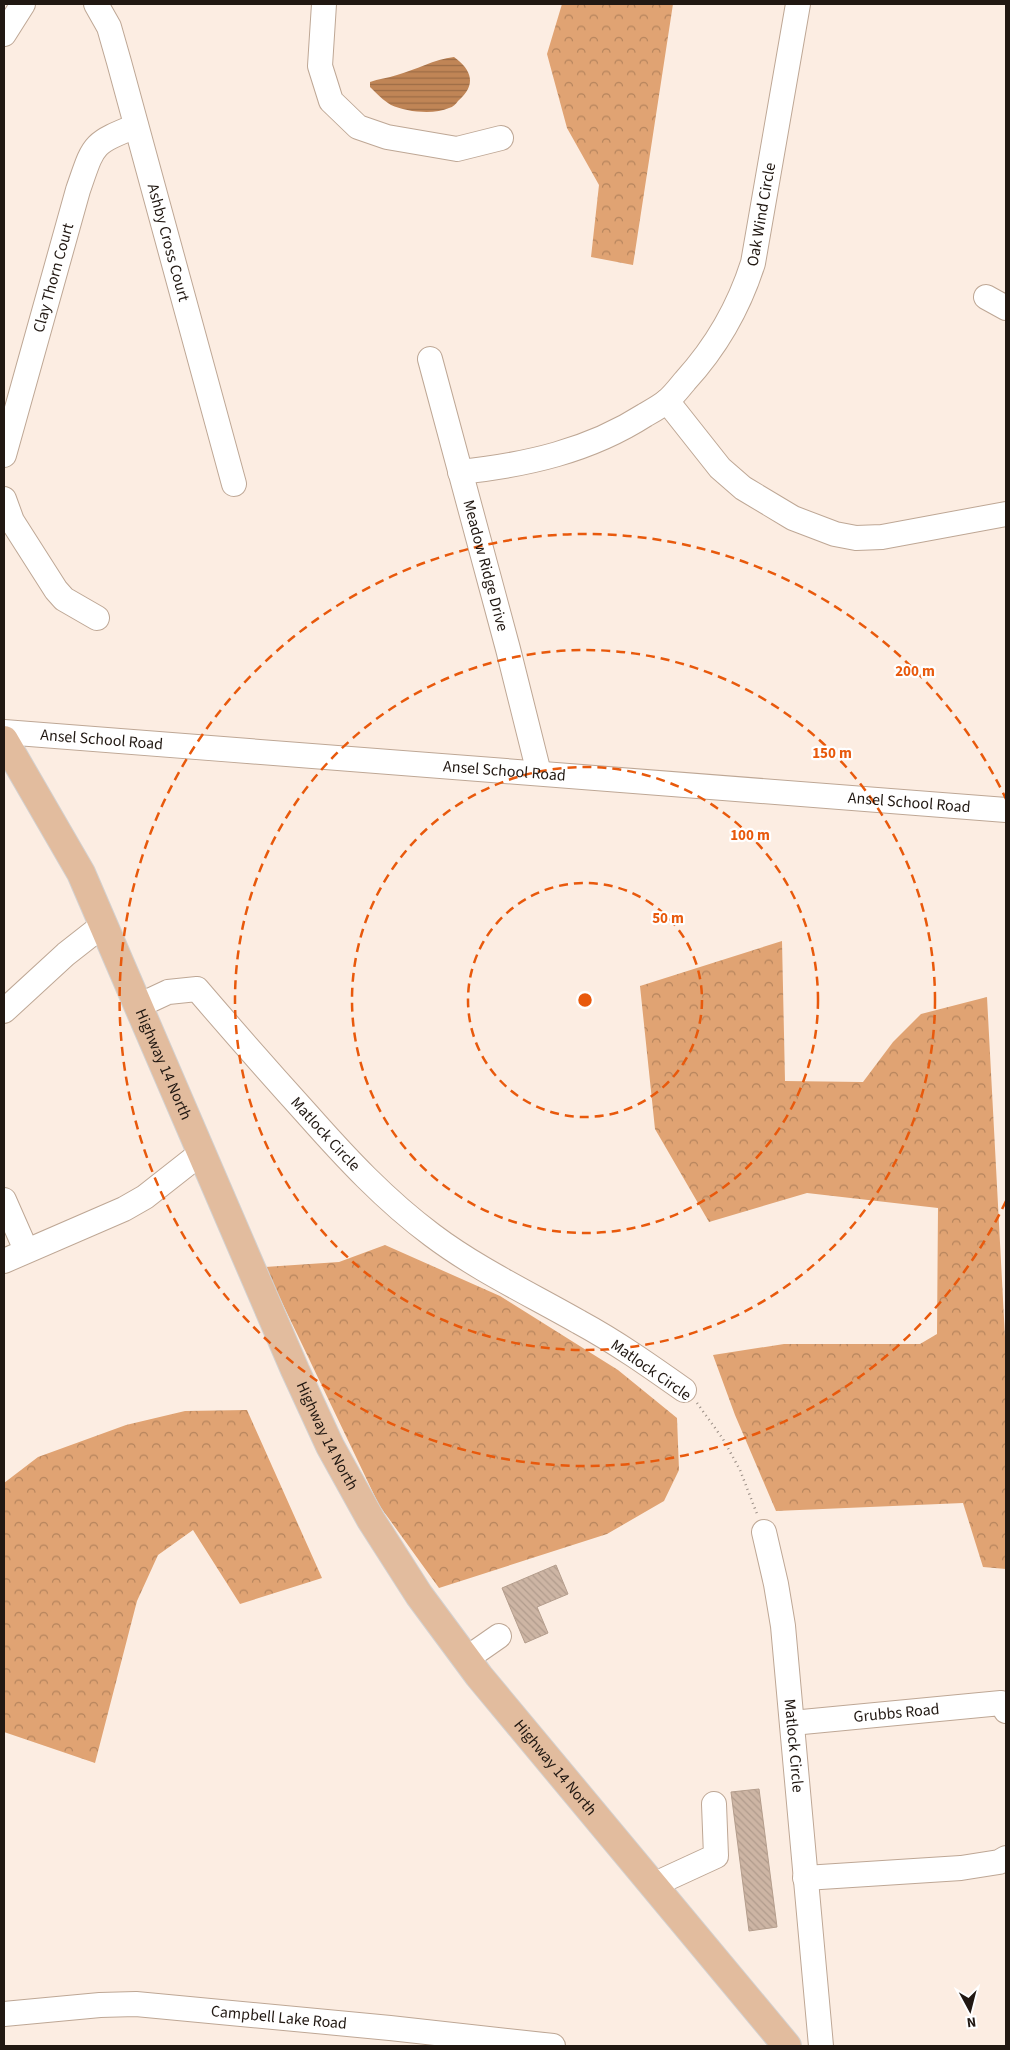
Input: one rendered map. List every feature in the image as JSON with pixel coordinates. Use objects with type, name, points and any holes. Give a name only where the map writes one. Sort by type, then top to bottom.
[{"type":"main road","name":"Highway 14 North","points":[[4,740],[81,873],[295,1370],[330,1446],[371,1520],[419,1595],[466,1659],[787,2046]]},
{"type":"street","points":[[4,34],[23,4]]},
{"type":"street","name":"Ashby Cross Court","points":[[96,4],[108,27],[234,484]]},
{"type":"street","points":[[324,4],[320,66],[332,100],[358,127],[387,137],[457,149],[501,138]]},
{"type":"street","name":"Oak Wind Circle","points":[[460,472],[542,459],[605,438],[668,401],[711,350],[731,317],[746,284],[758,241],[798,4]]},
{"type":"street","name":"Clay Thorn Court","points":[[4,455],[89,156],[101,141],[136,126]]},
{"type":"street","name":"Meadow Ridge Drive","points":[[430,359],[508,649],[539,773]]},
{"type":"street","points":[[668,401],[729,478],[812,527],[835,534],[870,538],[1006,514]]},
{"type":"street","points":[[4,499],[12,520],[56,590],[64,600],[96,618]]},
{"type":"street","name":"Ansel School Road","points":[[4,732],[1006,810]]},
{"type":"street","points":[[4,1011],[66,954],[103,925]]},
{"type":"street","name":"Matlock Circle","points":[[138,1006],[168,992],[197,989],[259,1062],[345,1156],[400,1210],[434,1237],[476,1264],[638,1357],[684,1390]]},
{"type":"street","points":[[4,1260],[124,1209],[145,1197],[201,1153]]},
{"type":"street","points":[[4,1200],[26,1250]]},
{"type":"street","name":"Matlock Circle","points":[[764,1532],[782,1617],[821,2046]]},
{"type":"street","points":[[466,1659],[499,1636]]},
{"type":"street","name":"Grubbs Road","points":[[792,1723],[1004,1707]]},
{"type":"street","points":[[653,1885],[716,1856],[714,1804]]},
{"type":"street","points":[[805,1878],[961,1868],[999,1862],[1006,1858]]},
{"type":"street","name":"Campbell Lake Road","points":[[4,2014],[100,2005],[136,2004],[390,2028],[553,2046]]},
{"type":"path","name":"Matlock Circle","points":[[684,1390],[697,1403],[723,1439],[740,1470],[764,1532]]},
{"type":"green space","points":[[562,4],[673,4],[633,265],[591,257],[599,185],[567,128],[547,54]]},
{"type":"green space","points":[[782,941],[785,1081],[863,1082],[893,1042],[921,1014],[987,997],[1006,1356],[1006,1569],[983,1567],[963,1503],[776,1511],[735,1415],[713,1355],[784,1344],[920,1344],[937,1334],[938,1208],[807,1193],[709,1222],[655,1129],[640,986]]},
{"type":"green space","points":[[385,1245],[500,1296],[618,1370],[677,1418],[679,1470],[664,1501],[607,1534],[439,1588],[379,1505],[265,1267],[339,1262]]},
{"type":"green space","points":[[247,1410],[322,1578],[240,1604],[193,1530],[158,1555],[137,1601],[95,1763],[4,1732],[4,1483],[38,1457],[126,1425],[185,1411]]},
{"type":"shaded area","points":[[454,57],[465,67],[470,83],[464,95],[450,108],[428,112],[404,109],[391,105],[370,87],[370,82]]},
{"type":"building","points":[[556,1565],[568,1594],[537,1607],[548,1633],[525,1643],[502,1588]]},
{"type":"building","points":[[759,1789],[777,1927],[749,1931],[731,1792]]}]
